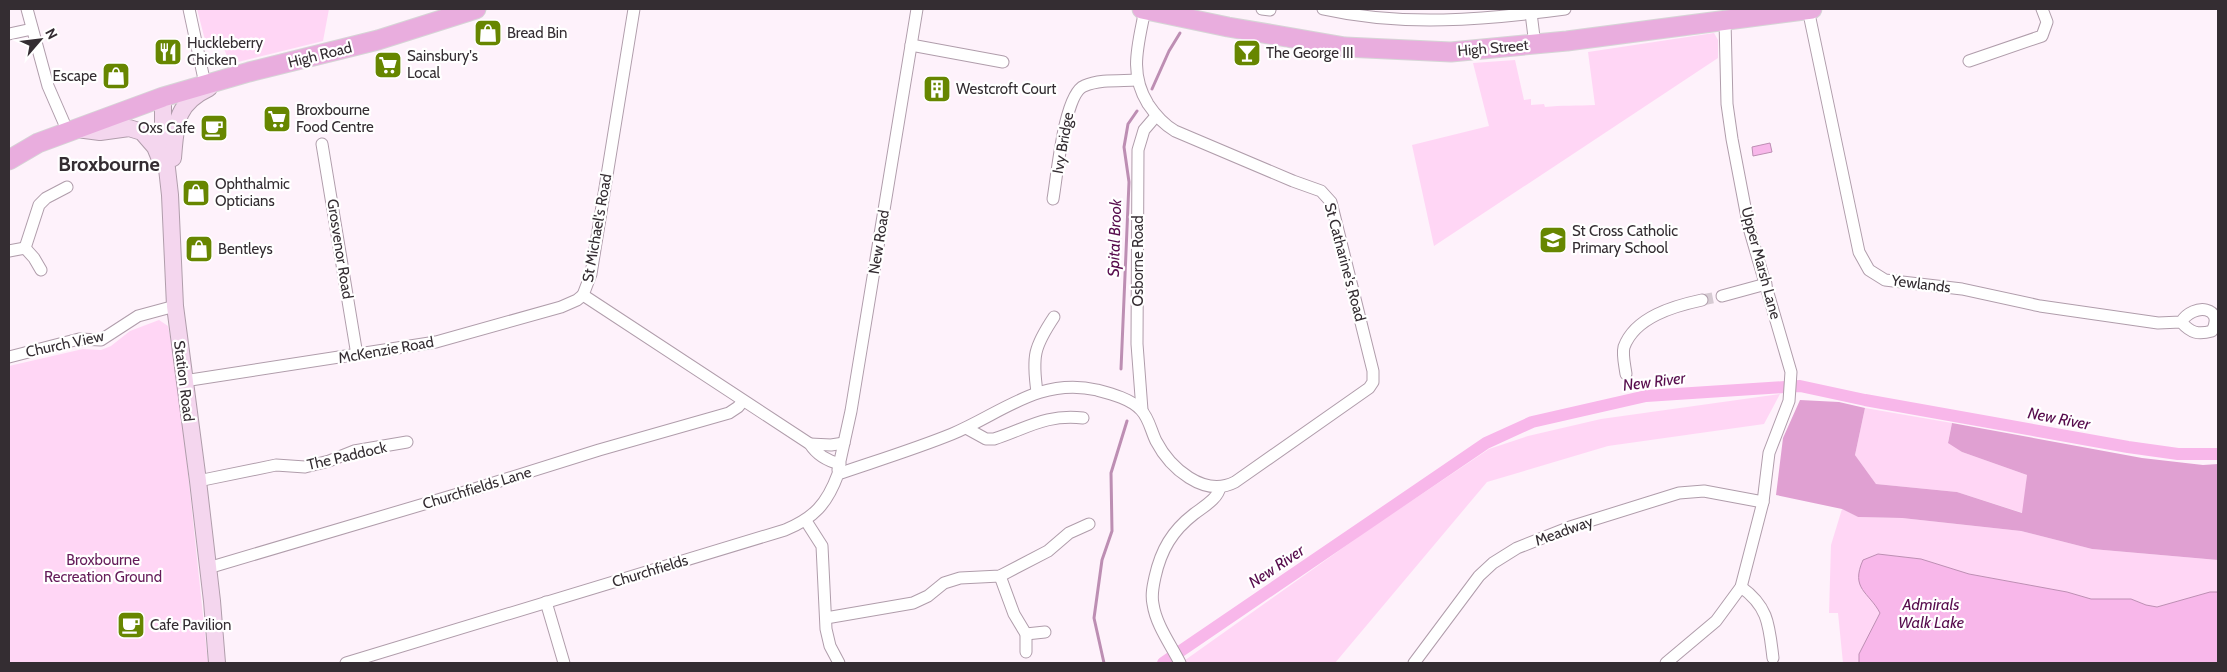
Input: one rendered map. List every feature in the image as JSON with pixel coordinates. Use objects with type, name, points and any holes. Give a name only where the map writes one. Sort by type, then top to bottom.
[{"type":"main road","name":"High Road","points":[[9,160],[38,143],[163,97],[226,78],[385,38],[476,9]]},
{"type":"main road","name":"High Street","points":[[1143,9],[1176,12],[1345,47],[1451,52],[1535,45],[1725,20],[1762,12],[1812,9]]},
{"type":"main road","points":[[170,195],[177,120],[181,109],[198,93],[226,78]]},
{"type":"main road","points":[[163,97],[181,109]]},
{"type":"main road","name":"Station Road","points":[[163,97],[163,133],[170,195],[175,306],[208,568],[216,663]]},
{"type":"main road","points":[[72,131],[100,132],[129,128],[143,133],[151,141],[159,156],[170,195]]},
{"type":"street","points":[[27,9],[48,86],[72,131]]},
{"type":"street","points":[[189,9],[205,84]]},
{"type":"street","name":"St Michael's Road","points":[[634,9],[591,274],[582,295],[810,444],[815,452],[839,469]]},
{"type":"street","name":"New Road","points":[[839,469],[917,9]]},
{"type":"street","name":"St Catharine's Road","points":[[1143,9],[1136,53],[1138,80],[1140,90],[1156,116],[1175,132],[1293,181],[1321,190],[1328,197],[1331,202],[1373,371],[1373,382],[1369,388],[1236,482],[1220,487],[1216,497],[1180,526],[1162,552],[1152,598],[1154,610],[1163,631],[1180,663]]},
{"type":"street","points":[[1323,9],[1380,19],[1426,21],[1531,14],[1565,9]]},
{"type":"street","name":"Yewlands","points":[[1808,9],[1859,252],[1869,270],[1885,280],[1962,289],[2040,306],[2158,323],[2181,322]]},
{"type":"street","points":[[1969,61],[2042,36],[2047,22],[2042,9]]},
{"type":"street","points":[[1531,14],[1535,45]]},
{"type":"street","name":"Upper Marsh Lane","points":[[1725,20],[1726,104],[1732,139],[1749,228],[1791,372],[1789,401],[1770,453],[1763,502],[1741,587]]},
{"type":"street","points":[[9,34],[32,29]]},
{"type":"street","points":[[911,45],[1003,62]]},
{"type":"street","name":"Ivy Bridge","points":[[1053,198],[1067,116],[1075,93],[1084,86],[1092,84],[1138,80]]},
{"type":"street","name":"Osborne Road","points":[[1142,410],[1137,344],[1138,150],[1144,130],[1156,116]]},
{"type":"street","name":"Grosvenor Road","points":[[322,144],[357,355]]},
{"type":"street","points":[[25,248],[40,205],[46,198],[67,187]]},
{"type":"street","points":[[9,251],[25,248]]},
{"type":"street","points":[[25,248],[41,270]]},
{"type":"street","points":[[1722,296],[1766,284]]},
{"type":"street","name":"McKenzie Road","points":[[184,381],[436,342],[561,307],[577,300],[582,295]]},
{"type":"street","points":[[1626,374],[1624,349],[1632,332],[1649,318],[1683,304],[1702,300]]},
{"type":"street","name":"Church View","points":[[9,356],[79,339],[101,340],[138,316],[175,306]]},
{"type":"street","points":[[1037,392],[1034,365],[1036,350],[1054,317]]},
{"type":"street","points":[[839,469],[929,443],[966,428],[1037,392],[1059,388],[1086,388],[1132,402],[1142,410],[1160,447],[1180,470],[1198,482],[1220,487]]},
{"type":"street","name":"Churchfields Lane","points":[[208,568],[468,491],[598,450],[729,413],[743,401]]},
{"type":"street","points":[[966,428],[986,439],[994,439],[1048,419],[1083,418]]},
{"type":"street","name":"The Paddock","points":[[198,481],[276,465],[305,466],[329,461],[354,451],[408,442]]},
{"type":"street","points":[[810,444],[831,445],[844,443]]},
{"type":"street","name":"Churchfields","points":[[346,663],[785,530],[806,521],[827,497],[839,469]]},
{"type":"street","name":"Meadway","points":[[1414,663],[1479,576],[1500,558],[1517,548],[1570,527],[1679,493],[1704,491],[1763,502]]},
{"type":"street","points":[[806,521],[822,546],[828,638],[839,663]]},
{"type":"street","points":[[826,618],[896,607],[922,600],[953,580],[1000,576],[1048,550],[1069,533],[1089,524]]},
{"type":"street","points":[[1000,576],[1014,614],[1026,634],[1026,652]]},
{"type":"street","points":[[1666,663],[1716,620],[1741,587],[1758,601],[1765,614],[1773,658]]},
{"type":"street","points":[[546,602],[564,663]]},
{"type":"street","points":[[1026,634],[1045,632]]},
{"type":"green space","points":[[197,9],[329,9],[323,41],[230,64],[223,46],[206,44]]},
{"type":"green space","points":[[1714,33],[1718,40],[1718,58],[1434,246],[1412,145],[1489,126],[1473,63],[1515,60],[1524,100],[1531,99],[1531,105],[1544,104],[1545,107],[1595,105],[1588,52]]},
{"type":"green space","name":"Broxbourne Recreation Ground","points":[[159,320],[168,326],[178,378],[208,663],[9,663],[9,366],[83,349],[101,350],[111,346],[130,331]]},
{"type":"green space","points":[[1780,394],[1764,424],[1608,446],[1487,482],[1335,663],[1181,663],[1368,530],[1489,449],[1528,436],[1601,419]]},
{"type":"green space","points":[[1865,408],[1952,423],[1948,442],[1962,452],[2027,475],[2023,513],[1957,492],[1876,484],[1855,455]]},
{"type":"green space","points":[[1842,509],[1858,517],[1902,518],[2021,531],[2092,549],[2218,560],[2218,592],[2210,592],[2157,607],[2131,599],[2091,599],[2067,592],[1969,574],[1921,559],[1878,554],[1859,569],[1863,590],[1880,613],[1859,654],[1859,663],[1843,663],[1838,613],[1829,613],[1831,545]]},
{"type":"shaded area","points":[[1800,400],[1839,402],[1865,408],[1855,455],[1876,484],[1957,492],[2022,513],[2027,475],[1962,452],[1948,443],[1952,423],[2142,458],[2203,465],[2218,464],[2218,560],[2092,549],[2021,531],[1902,518],[1858,517],[1842,509],[1776,495],[1783,438]]},
{"type":"water","points":[[1770,143],[1772,152],[1753,156],[1752,147]]},
{"type":"water","name":"Admirals Walk Lake","points":[[1878,554],[1921,559],[1969,574],[2067,592],[2091,599],[2131,599],[2157,607],[2210,592],[2218,592],[2218,663],[1859,663],[1859,654],[1880,613],[1862,590],[1859,578],[1860,570],[1863,560]]},
{"type":"waterway","name":"Spital Brook","points":[[1152,89],[1169,51],[1180,33]]},
{"type":"waterway","name":"Spital Brook","points":[[1121,369],[1129,182],[1124,147],[1128,124],[1137,111]]},
{"type":"waterway","name":"New River","points":[[1163,663],[1486,443],[1532,422],[1646,396],[1800,386],[1865,400],[2128,447],[2178,454],[2218,454]]},
{"type":"waterway","name":"Spital Brook","points":[[1104,663],[1094,618],[1102,560],[1112,531],[1111,473],[1127,421]]},
{"type":"tunnel","points":[[1702,300],[1722,296]]},
{"type":"place","name":"Bread Bin","points":[[488,33]]},
{"type":"place","name":"Huckleberry Chicken","points":[[168,52]]},
{"type":"place","name":"The George III","points":[[1247,53]]},
{"type":"place","name":"Sainsbury's Local","points":[[388,65]]},
{"type":"place","name":"Escape","points":[[116,76]]},
{"type":"place","name":"Westcroft Court","points":[[937,89]]},
{"type":"place","name":"Broxbourne Food Centre","points":[[277,119]]},
{"type":"place","name":"Oxs Cafe","points":[[214,128]]},
{"type":"place","name":"Ophthalmic Opticians","points":[[196,193]]},
{"type":"place","name":"St Cross Catholic Primary School","points":[[1553,240]]},
{"type":"place","name":"Bentleys","points":[[199,249]]},
{"type":"place","name":"Cafe Pavilion","points":[[131,625]]},
{"type":"district","name":"Broxbourne","points":[[109,164]]}]
